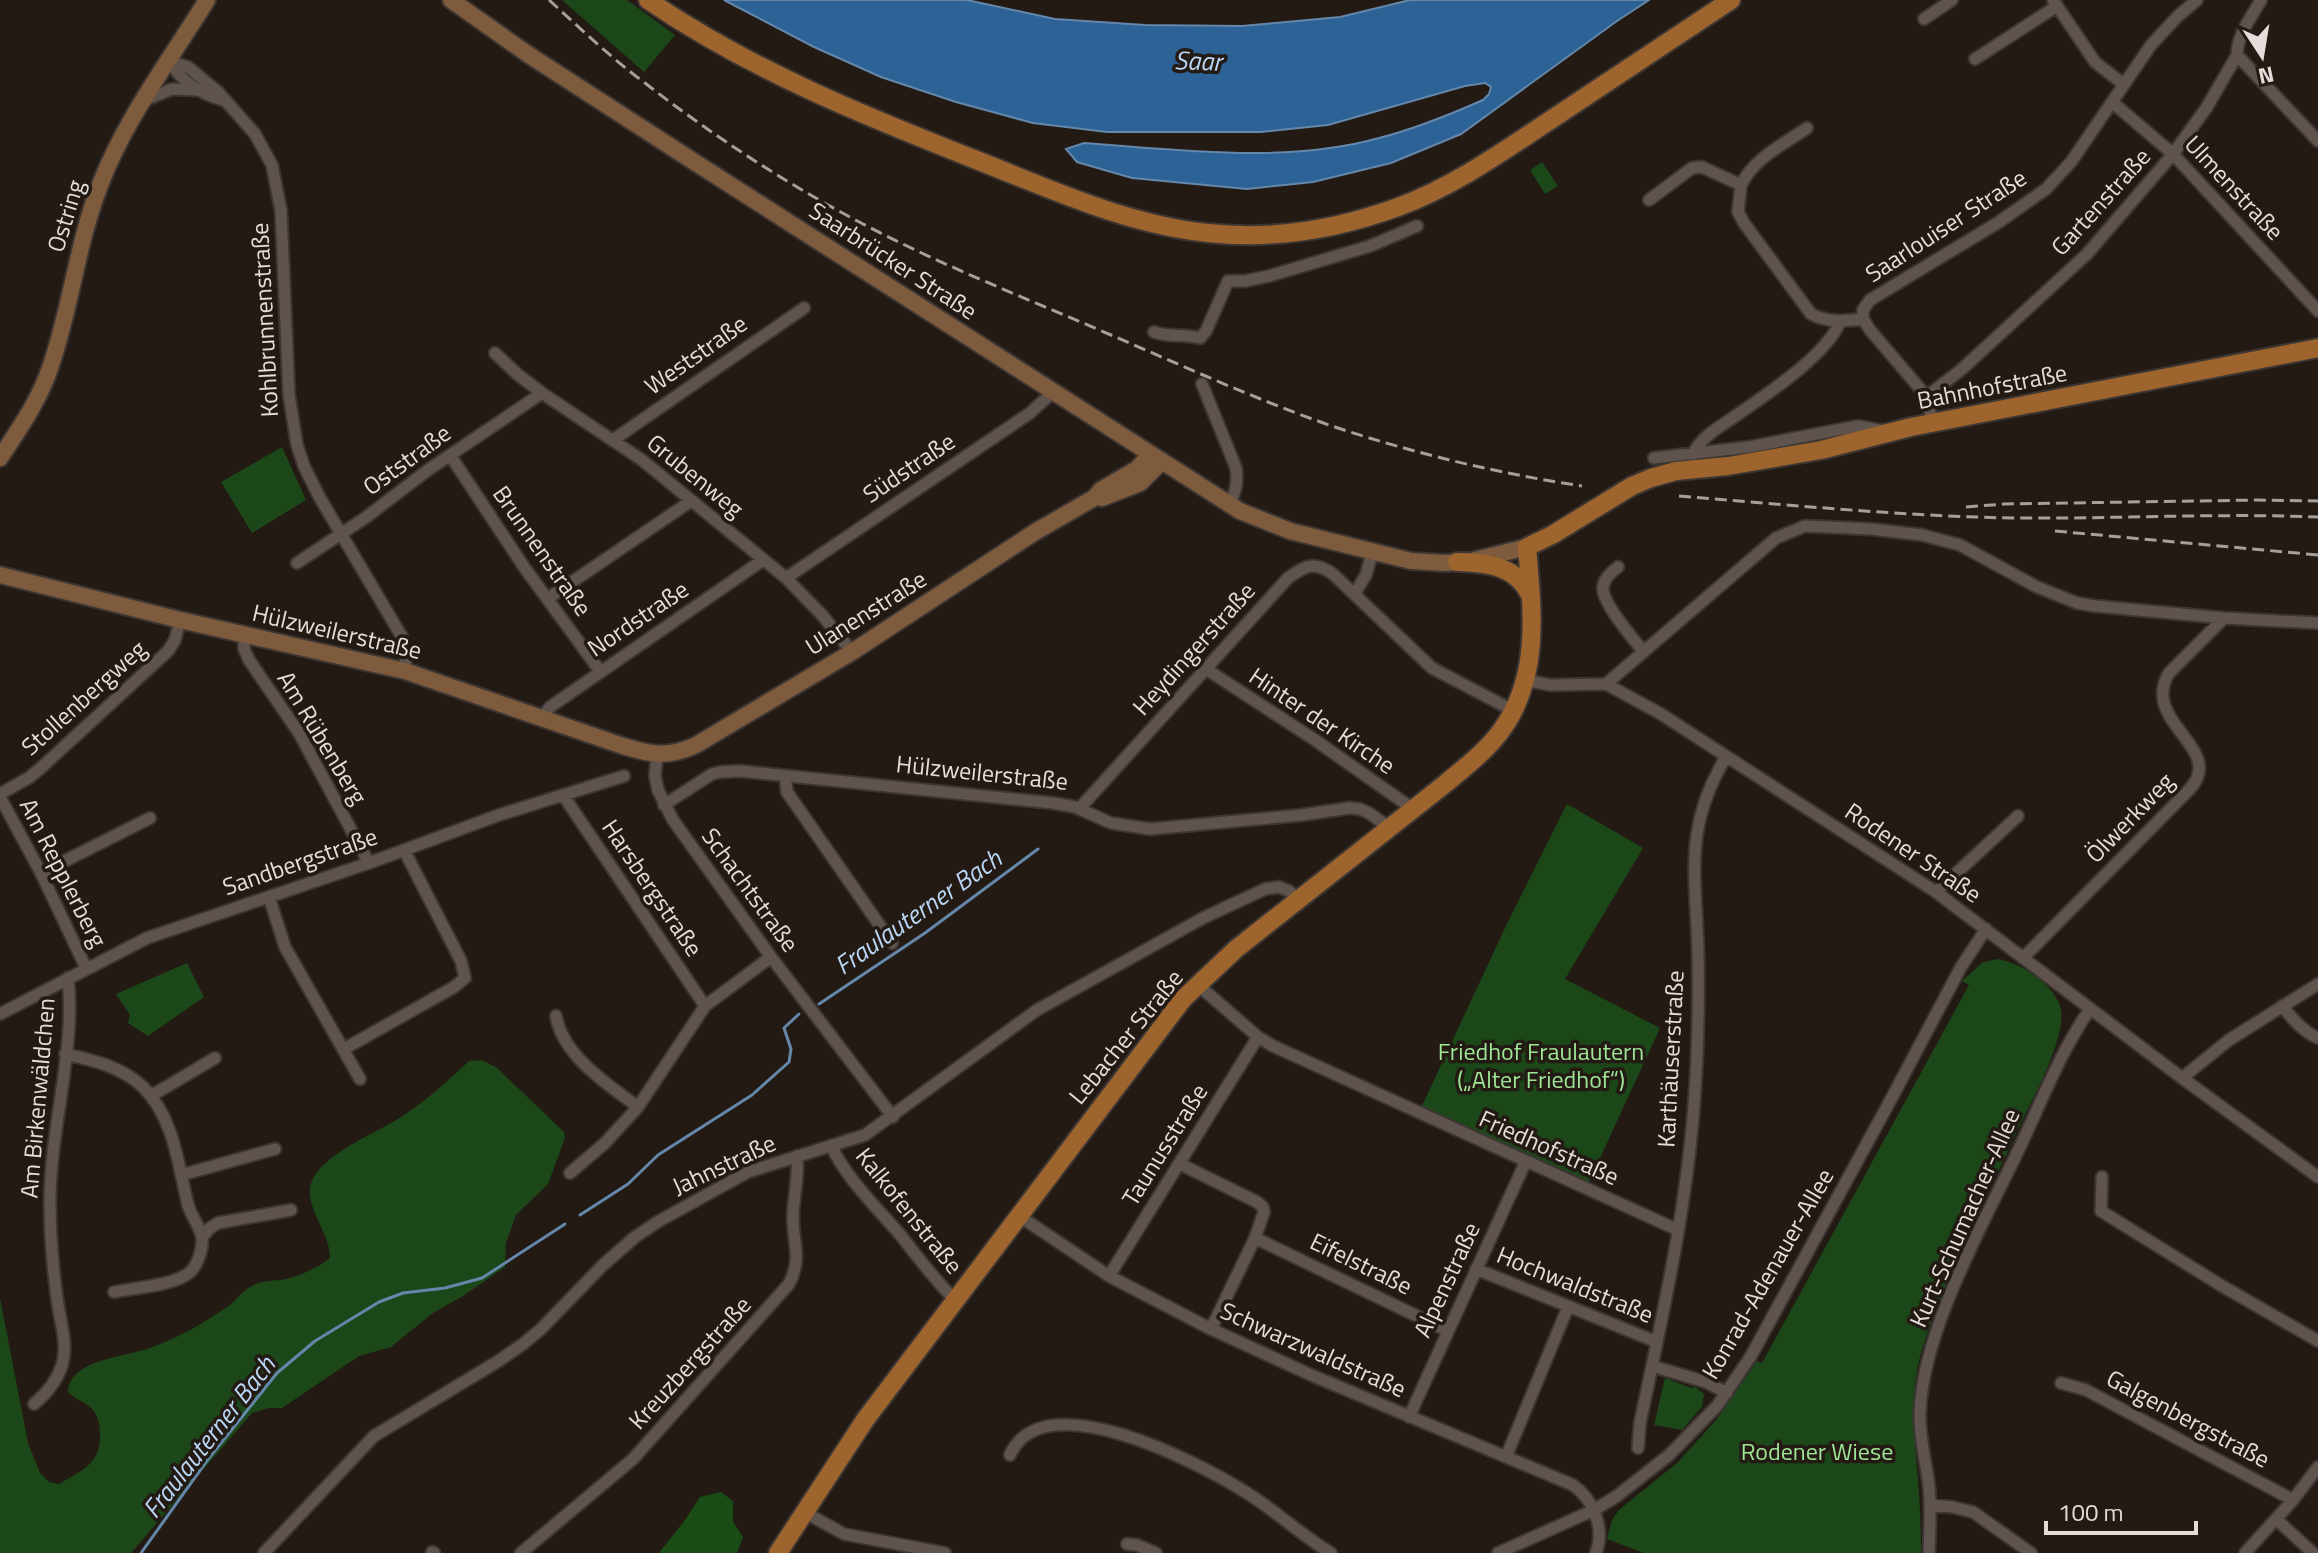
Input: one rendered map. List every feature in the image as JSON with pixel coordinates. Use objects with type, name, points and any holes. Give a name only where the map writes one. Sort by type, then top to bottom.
[{"type":"main road","points":[[648,0],[712,42],[798,86],[1035,184],[1143,221],[1209,233],[1253,235],[1343,224],[1400,206],[1454,181],[1731,0]]},
{"type":"main road","name":"Bahnhofstraße","points":[[1527,547],[1632,486],[1676,471],[1821,450],[1888,432],[2318,348]]},
{"type":"main road","name":"Lebacher Straße","points":[[778,1553],[865,1420],[1163,1023],[1197,984],[1236,949],[1479,755],[1503,728],[1514,711],[1525,680],[1531,646],[1527,547]]},
{"type":"main road","points":[[1457,562],[1487,563],[1500,567],[1513,574],[1527,588],[1531,599]]},
{"type":"street","name":"Ostring","points":[[0,458],[29,414],[50,369],[83,238],[100,185],[124,135],[207,0]]},
{"type":"street","name":"Saarbrücker Straße","points":[[451,0],[529,55],[1229,505],[1276,527],[1411,561],[1457,562],[1527,547]]},
{"type":"street","points":[[1924,19],[1952,0]]},
{"type":"street","name":"Saarlouiser Straße","points":[[1840,322],[1863,319],[1863,310],[1870,300],[1999,222],[2046,189],[2071,162],[2163,31],[2197,0]]},
{"type":"street","name":"Gartenstraße","points":[[1926,397],[1962,369],[2078,263],[2173,154],[2207,107],[2237,55],[2236,48],[2245,27],[2261,0]]},
{"type":"street","points":[[1975,59],[2055,3],[2095,62],[2123,84]]},
{"type":"street","points":[[2237,55],[2318,141]]},
{"type":"street","name":"Kohlbrunnenstraße","points":[[169,61],[177,74],[224,100]]},
{"type":"street","name":"Kohlbrunnenstraße","points":[[169,61],[188,67],[218,92],[244,119],[265,150],[276,180],[281,211],[293,425],[307,473],[402,637],[406,653],[405,671]]},
{"type":"street","name":"Kohlbrunnenstraße","points":[[145,100],[172,89],[201,90]]},
{"type":"street","name":"Ulmenstraße","points":[[2112,102],[2173,154],[2318,311]]},
{"type":"street","points":[[1693,454],[1706,436],[1792,375],[1828,342],[1840,322],[1811,314],[1738,212],[1741,185],[1747,174],[1756,164],[1807,128]]},
{"type":"street","points":[[1649,200],[1692,168],[1702,167],[1741,185]]},
{"type":"street","points":[[1154,332],[1168,337],[1183,334],[1200,338],[1228,281],[1245,281],[1308,265],[1370,246],[1417,226]]},
{"type":"street","name":"Weststraße","points":[[613,440],[804,308]]},
{"type":"street","points":[[1863,319],[1926,397],[1933,423]]},
{"type":"street","name":"Grubenweg","points":[[495,353],[542,393],[642,460],[786,578],[852,652]]},
{"type":"street","points":[[1202,384],[1236,468],[1236,491],[1229,505]]},
{"type":"street","name":"Südstraße","points":[[786,578],[1030,413],[1053,392]]},
{"type":"street","name":"Oststraße","points":[[297,563],[542,393]]},
{"type":"street","points":[[1654,458],[1749,447],[1858,426],[1888,432]]},
{"type":"street","name":"Brunnenstraße","points":[[450,455],[547,599],[600,671]]},
{"type":"street","name":"Ulanenstraße","points":[[657,755],[681,752],[696,745],[852,652],[1035,532],[1094,498],[1105,498],[1140,483],[1155,458]]},
{"type":"street","points":[[547,599],[691,501]]},
{"type":"street","points":[[1525,680],[1550,685],[1606,684],[1776,538],[1805,526],[1871,529],[1942,538],[1982,555],[2037,587],[2077,603],[2224,618],[2318,623]]},
{"type":"street","points":[[1355,593],[1366,575],[1372,553]]},
{"type":"street","name":"Nordstraße","points":[[542,718],[550,707],[600,671],[763,560]]},
{"type":"street","name":"Heydingerstraße","points":[[1079,809],[1288,578],[1301,568],[1313,565],[1322,566],[1355,593],[1432,668],[1514,711]]},
{"type":"street","points":[[1618,567],[1605,579],[1602,589],[1643,651]]},
{"type":"street","name":"Hülzweilerstraße","points":[[0,575],[405,671],[657,755]]},
{"type":"street","name":"Ölwerkweg","points":[[2023,958],[2198,777],[2197,756],[2170,718],[2162,693],[2169,673],[2224,618]]},
{"type":"street","name":"Stollenbergweg","points":[[0,796],[43,766],[168,651],[175,640],[180,620]]},
{"type":"street","name":"Am Rübenberg","points":[[244,635],[244,649],[249,660],[299,733],[369,863]]},
{"type":"street","name":"Hinter der Kirche","points":[[1206,669],[1413,809]]},
{"type":"street","name":"Rodener Straße","points":[[1606,684],[1661,714],[1936,892],[2318,1177]]},
{"type":"street","name":"Schachtstraße","points":[[657,755],[655,776],[664,805],[771,957],[893,1117]]},
{"type":"street","name":"Karthäuserstraße","points":[[1638,1448],[1640,1423],[1678,1230],[1691,1140],[1699,1004],[1694,846],[1708,790],[1726,757]]},
{"type":"street","name":"Hülzweilerstraße","points":[[664,805],[720,772],[1053,803],[1079,809],[1111,823],[1158,829],[1349,808],[1369,813],[1390,828]]},
{"type":"street","name":"Sandbergstraße","points":[[0,1014],[147,938],[369,863],[499,815],[624,776]]},
{"type":"street","points":[[785,776],[787,792],[892,943]]},
{"type":"street","name":"Harsbergstraße","points":[[563,795],[705,1006]]},
{"type":"street","name":"Am Repplerberg","points":[[0,796],[86,968]]},
{"type":"street","points":[[1936,892],[2018,816]]},
{"type":"street","points":[[41,873],[150,818]]},
{"type":"street","points":[[344,1049],[465,978],[461,961],[404,850]]},
{"type":"street","name":"Jahnstraße","points":[[264,1553],[374,1436],[523,1344],[603,1265],[659,1221],[748,1172],[865,1135],[1037,1010],[1203,918],[1265,889],[1279,887],[1299,899]]},
{"type":"street","points":[[269,897],[285,947],[360,1079]]},
{"type":"street","name":"Konrad-Adenauer-Allee","points":[[1498,1553],[1594,1510],[1642,1478],[1693,1433],[1727,1393],[1751,1356],[1961,967],[1986,929]]},
{"type":"street","points":[[570,1173],[605,1143],[638,1107],[705,1006],[771,957]]},
{"type":"street","name":"Am Birkenwäldchen","points":[[34,1404],[58,1376],[65,1353],[50,1204],[52,1149],[70,1009],[68,978]]},
{"type":"street","name":"Friedhofstraße","points":[[1197,984],[1258,1037],[1338,1077],[1678,1230]]},
{"type":"street","points":[[2182,1078],[2211,1053],[2318,984]]},
{"type":"street","points":[[2282,1006],[2302,1028],[2318,1038]]},
{"type":"street","name":"Kurt-Schumacher-Allee","points":[[1929,1553],[1930,1505],[1920,1413],[1934,1342],[1990,1209],[2067,1048],[2090,1009]]},
{"type":"street","points":[[556,1016],[562,1033],[581,1061],[638,1107]]},
{"type":"street","name":"Taunusstraße","points":[[1109,1276],[1258,1037]]},
{"type":"street","points":[[65,1054],[92,1059],[121,1072],[151,1096],[168,1127],[189,1208],[202,1237]]},
{"type":"street","points":[[151,1096],[215,1058]]},
{"type":"street","name":"Kalkofenstraße","points":[[832,1147],[876,1208],[955,1300]]},
{"type":"street","points":[[181,1175],[275,1149]]},
{"type":"street","name":"Kreuzbergstraße","points":[[521,1553],[633,1459],[789,1284],[797,1262],[793,1214],[798,1180],[797,1156]]},
{"type":"street","name":"Alpenstraße","points":[[1409,1417],[1526,1161]]},
{"type":"street","points":[[1180,1164],[1257,1202],[1263,1207],[1265,1216],[1211,1329]]},
{"type":"street","points":[[2102,1177],[2101,1211],[2318,1341]]},
{"type":"street","points":[[114,1292],[182,1278],[197,1263],[202,1237],[218,1223],[291,1210]]},
{"type":"street","name":"Schwarzwaldstraße","points":[[1018,1215],[1109,1276],[1211,1329],[1409,1417],[1573,1485],[1585,1495],[1594,1510]]},
{"type":"street","name":"Eifelstraße","points":[[1255,1238],[1448,1331]]},
{"type":"street","name":"Hochwaldstraße","points":[[1476,1269],[1657,1342]]},
{"type":"street","points":[[1506,1457],[1568,1307]]},
{"type":"street","points":[[1652,1366],[1706,1382],[1727,1393]]},
{"type":"street","name":"Galgenbergstraße","points":[[2061,1383],[2086,1390],[2293,1500]]},
{"type":"street","points":[[1010,1455],[1023,1436],[1050,1426],[1078,1425],[1124,1435],[1196,1465],[1245,1492],[1280,1514],[1324,1551]]},
{"type":"street","points":[[2245,1553],[2318,1467]]},
{"type":"street","points":[[1930,1505],[1973,1512],[2028,1552]]},
{"type":"street","points":[[1594,1510],[1600,1538],[1596,1553]]},
{"type":"street","points":[[804,1512],[844,1534],[945,1553]]},
{"type":"street","points":[[2276,1519],[2313,1553]]},
{"type":"street","points":[[1127,1544],[1156,1553]]},
{"type":"green space","points":[[562,0],[627,0],[675,35],[644,72]]},
{"type":"green space","points":[[1542,162],[1558,186],[1545,194],[1530,170]]},
{"type":"green space","points":[[282,447],[306,500],[252,533],[221,482]]},
{"type":"green space","name":"Friedhof Fraulautern („Alter Friedhof“)","points":[[1567,804],[1643,848],[1565,979],[1660,1028],[1588,1184],[1421,1108]]},
{"type":"green space","name":"Rodener Wiese","points":[[1998,959],[2037,977],[2053,992],[2061,1010],[2061,1022],[2046,1070],[1953,1268],[1921,1353],[1915,1385],[1914,1416],[1921,1553],[1644,1553],[1607,1539],[1612,1520],[1619,1510],[1678,1462],[1716,1420],[1757,1361],[1762,1363],[1969,985],[1962,981],[1983,962]]},
{"type":"green space","points":[[187,963],[204,997],[148,1036],[128,1023],[130,1015],[116,994]]},
{"type":"green space","points":[[482,1060],[497,1068],[564,1132],[565,1138],[548,1184],[516,1215],[506,1243],[505,1267],[433,1313],[391,1347],[359,1356],[282,1408],[252,1413],[131,1553],[0,1553],[0,1298],[28,1443],[40,1473],[49,1482],[59,1484],[88,1466],[99,1445],[100,1427],[95,1412],[68,1392],[78,1372],[101,1361],[170,1340],[218,1313],[253,1285],[300,1275],[330,1258],[310,1193],[313,1180],[321,1168],[348,1147],[415,1107],[469,1061]]},
{"type":"green space","points":[[1665,1378],[1695,1387],[1704,1394],[1702,1407],[1682,1430],[1654,1425]]},
{"type":"green space","points":[[721,1492],[733,1501],[733,1522],[743,1537],[737,1553],[659,1553],[700,1497]]},
{"type":"water","name":"Saar","points":[[724,0],[967,0],[1055,19],[1145,25],[1242,26],[1340,17],[1410,0],[1649,0],[1461,134],[1391,163],[1313,182],[1247,189],[1132,178],[1077,162],[1066,149],[1084,143],[1270,153],[1344,146],[1445,116],[1483,100],[1491,87],[1485,83],[1465,86],[1328,125],[1261,132],[1107,132],[1033,123],[881,77],[814,47]]},
{"type":"waterway","name":"Fraulauterner Bach","points":[[819,1004],[925,933],[1038,849]]},
{"type":"waterway","name":"Fraulauterner Bach","points":[[580,1215],[628,1184],[658,1155],[752,1095],[789,1062],[791,1049],[784,1028],[799,1014]]},
{"type":"waterway","name":"Fraulauterner Bach","points":[[141,1553],[209,1458],[277,1373],[315,1341],[379,1302],[403,1293],[445,1288],[482,1278],[565,1224]]},
{"type":"railway","points":[[549,0],[632,73],[724,140],[835,209],[924,254],[1219,382],[1329,425],[1454,461],[1582,486]]},
{"type":"railway","points":[[1679,496],[1971,517],[2318,517]]},
{"type":"railway","points":[[1966,507],[2318,501]]},
{"type":"railway","points":[[2055,531],[2318,555]]}]
